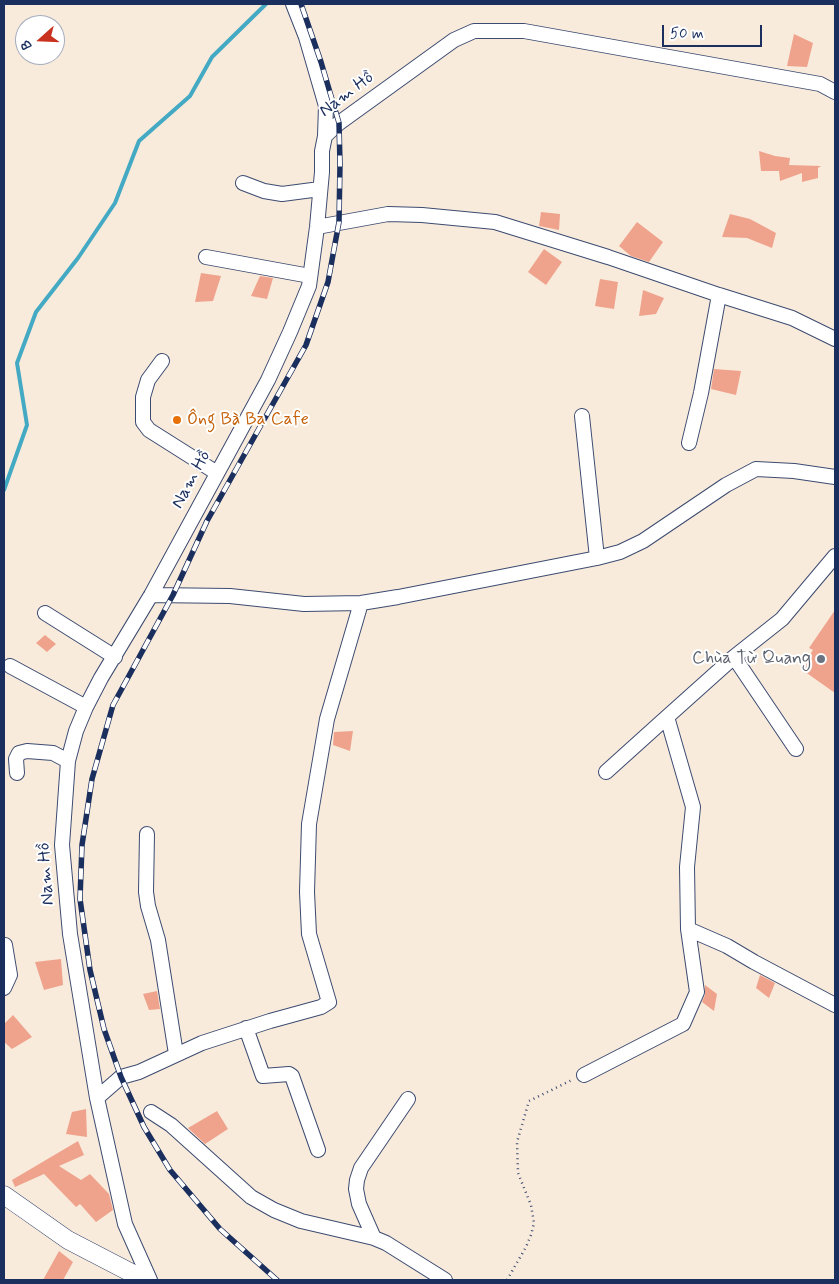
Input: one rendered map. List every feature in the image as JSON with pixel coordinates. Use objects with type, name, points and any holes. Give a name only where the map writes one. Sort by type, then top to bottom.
[{"type":"main road","points":[[4,1195],[68,1240],[144,1280]]},
{"type":"street","points":[[293,4],[306,37],[326,106],[325,136]]},
{"type":"street","name":"Nam Hồ","points":[[150,1280],[125,1224],[97,1098],[70,934],[62,845],[68,761],[76,731],[86,707],[151,595],[268,380],[309,286],[325,136],[339,122],[454,40],[474,32],[524,30],[820,84],[835,92]]},
{"type":"street","points":[[243,183],[264,191],[282,194],[320,189]]},
{"type":"street","points":[[316,227],[388,214],[422,215],[494,222],[608,257],[792,318],[835,339]]},
{"type":"street","points":[[206,258],[310,276]]},
{"type":"street","points":[[689,443],[720,295]]},
{"type":"street","points":[[162,361],[148,380],[143,397],[143,422],[150,430],[217,473]]},
{"type":"street","points":[[582,416],[597,558]]},
{"type":"street","points":[[151,595],[230,596],[304,604],[361,603],[620,552],[644,541],[726,485],[756,469],[794,471],[835,477]]},
{"type":"street","points":[[606,772],[734,657],[782,619],[835,556]]},
{"type":"street","points":[[97,1098],[121,1077],[139,1072],[202,1043],[246,1028],[321,1007],[329,1002],[309,934],[307,892],[309,824],[327,719],[361,603]]},
{"type":"street","points":[[45,613],[115,657]]},
{"type":"street","points":[[734,657],[796,749]]},
{"type":"street","points":[[10,666],[86,707]]},
{"type":"street","points":[[584,1075],[683,1024],[697,992],[688,929],[687,866],[692,807],[667,717]]},
{"type":"street","points":[[17,773],[16,759],[19,753],[27,751],[53,753],[68,761]]},
{"type":"street","points":[[147,834],[146,892],[158,940],[176,1054]]},
{"type":"street","points":[[688,929],[727,946],[835,1006]]},
{"type":"street","points":[[4,988],[10,975],[5,945]]},
{"type":"street","points":[[246,1028],[263,1076],[289,1074],[292,1076],[318,1150]]},
{"type":"street","points":[[374,1238],[359,1204],[356,1189],[357,1180],[361,1168],[408,1099]]},
{"type":"street","points":[[151,1112],[171,1125],[251,1197],[274,1210],[301,1220],[374,1238],[386,1243],[445,1280]]},
{"type":"path","points":[[508,1280],[518,1264],[534,1223],[531,1206],[518,1173],[517,1142],[529,1101],[584,1075]]},
{"type":"building","points":[[794,34],[813,43],[807,67],[787,66]]},
{"type":"building","points":[[759,151],[790,158],[789,165],[821,166],[818,168],[818,178],[802,182],[802,173],[780,181],[779,171],[761,171]]},
{"type":"building","points":[[541,212],[560,214],[559,230],[539,226]]},
{"type":"building","points":[[730,214],[750,219],[776,233],[772,248],[747,238],[722,237]]},
{"type":"building","points":[[637,222],[663,242],[649,262],[631,256],[619,246]]},
{"type":"building","points":[[544,249],[562,262],[546,285],[528,272]]},
{"type":"building","points":[[201,273],[221,276],[213,301],[195,302]]},
{"type":"building","points":[[260,276],[273,278],[267,299],[251,296]]},
{"type":"building","points":[[600,279],[618,282],[614,309],[595,306]]},
{"type":"building","points":[[643,290],[664,298],[656,314],[639,316]]},
{"type":"building","points":[[714,369],[741,371],[736,395],[711,389]]},
{"type":"building","name":"Chùa Từ Quang","points":[[835,610],[835,693],[801,669],[813,650],[809,648]]},
{"type":"building","points":[[45,635],[56,644],[47,652],[36,643]]},
{"type":"building","points":[[353,731],[350,751],[333,745],[334,732]]},
{"type":"building","points":[[61,959],[63,985],[44,990],[35,962]]},
{"type":"building","points":[[760,975],[775,983],[769,998],[756,988]]},
{"type":"building","points":[[705,985],[717,994],[714,1011],[702,1002],[705,995]]},
{"type":"building","points":[[157,991],[160,1009],[149,1010],[143,994]]},
{"type":"building","points":[[13,1015],[32,1037],[12,1049],[4,1042],[4,1024]]},
{"type":"building","points":[[86,1109],[87,1137],[66,1134],[72,1112]]},
{"type":"building","points":[[217,1111],[228,1129],[205,1144],[188,1128]]},
{"type":"building","points":[[78,1141],[84,1155],[59,1166],[81,1180],[90,1174],[109,1194],[113,1210],[96,1222],[80,1204],[76,1207],[44,1174],[15,1187],[12,1180]]},
{"type":"building","points":[[59,1251],[73,1262],[63,1280],[43,1280]]},
{"type":"waterway","points":[[4,490],[27,425],[17,363],[36,312],[78,258],[115,203],[139,141],[190,96],[212,57],[266,4]]},
{"type":"railway","points":[[277,1280],[220,1229],[170,1170],[144,1127],[121,1077],[104,1029],[90,970],[80,899],[82,845],[92,779],[113,705],[173,595],[207,521],[306,345],[328,282],[339,222],[339,123],[301,4]]},
{"type":"place","name":"Ông Bà Ba Cafe","points":[[177,420]]},
{"type":"place","name":"Chùa Từ Quang","points":[[821,659]]}]
